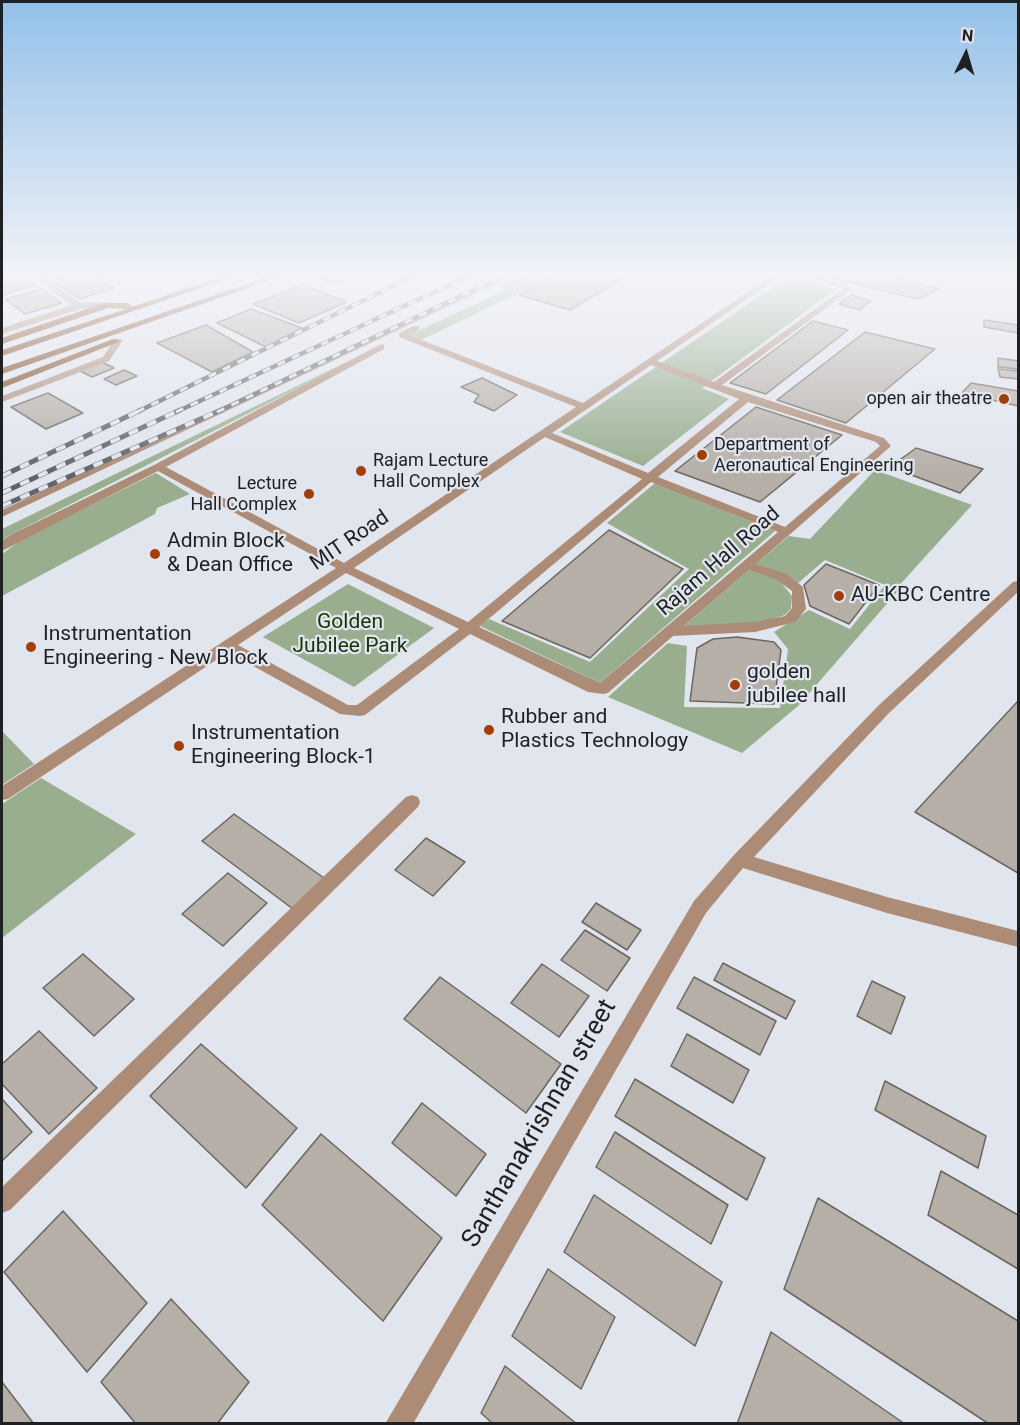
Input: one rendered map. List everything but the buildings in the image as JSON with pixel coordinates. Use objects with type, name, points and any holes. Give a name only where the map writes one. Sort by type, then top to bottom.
[{"type":"main road","points":[[2,353],[35,342]]},
{"type":"main road","points":[[2,371],[85,342]]},
{"type":"main road","points":[[2,386],[112,342]]},
{"type":"street","points":[[2,399],[105,359],[116,342]]},
{"type":"street","points":[[2,514],[369,342]]},
{"type":"street","points":[[2,547],[14,538],[158,467],[390,342]]},
{"type":"street","points":[[418,342],[582,406]]},
{"type":"street","name":"MIT Road","points":[[2,794],[345,568],[678,342]]},
{"type":"street","points":[[716,385],[776,342]]},
{"type":"street","name":"Rajam Hall Road","points":[[158,467],[345,568],[598,690],[606,687],[886,444],[746,398],[649,361]]},
{"type":"street","points":[[227,645],[345,710],[353,712],[366,708],[470,627],[746,398]]},
{"type":"street","points":[[544,433],[785,531]]},
{"type":"street","points":[[668,632],[755,627],[790,619],[799,609],[798,590],[782,577],[746,565]]},
{"type":"street","name":"Santhanakrishnan street","points":[[398,1424],[700,907],[740,860],[883,710],[1018,585]]},
{"type":"street","points":[[2,1202],[412,802]]},
{"type":"street","points":[[740,860],[887,905],[1018,939]]},
{"type":"green space","points":[[389,342],[389,342],[2,541],[2,529]]},
{"type":"green space","points":[[693,342],[765,342],[702,388],[729,399],[643,466],[560,432]]},
{"type":"green space","points":[[875,470],[972,505],[896,589],[898,591],[798,706],[742,753],[608,697],[668,643],[687,646],[684,707],[780,708],[788,649],[774,632],[809,610],[850,629],[885,585],[825,560],[798,583],[789,576],[756,564],[789,536],[810,539]]},
{"type":"green space","points":[[156,473],[190,494],[157,508],[155,514],[2,596],[2,554],[21,540]]},
{"type":"green space","points":[[655,483],[775,531],[600,683],[480,626],[489,619],[590,662],[689,569],[607,523]]},
{"type":"green space","points":[[749,570],[779,580],[792,596],[791,608],[785,615],[756,624],[682,628]]},
{"type":"green space","name":"Golden Jubilee Park","points":[[348,584],[434,628],[354,687],[263,637]]},
{"type":"green space","points":[[2,731],[34,764],[2,785]]},
{"type":"green space","points":[[41,778],[136,834],[2,938],[2,804]]},
{"type":"railway","points":[[137,412],[280,342]]},
{"type":"railway","points":[[176,412],[328,342]]},
{"type":"railway","points":[[217,412],[365,342]]},
{"type":"railway","points":[[2,476],[141,410]]},
{"type":"railway","points":[[2,493],[180,410]]},
{"type":"railway","points":[[2,506],[221,410]]},
{"type":"place","name":"open air theatre","points":[[1004,399]]},
{"type":"place","name":"Department of Aeronautical Engineering","points":[[702,455]]},
{"type":"place","name":"Rajam Lecture Hall Complex","points":[[361,471]]},
{"type":"place","name":"Lecture Hall Complex","points":[[309,494]]},
{"type":"place","name":"Admin Block & Dean Office","points":[[155,554]]},
{"type":"place","name":"AU-KBC Centre","points":[[839,596]]},
{"type":"place","name":"Instrumentation Engineering - New Block","points":[[31,647]]},
{"type":"place","name":"golden jubilee hall","points":[[735,685]]},
{"type":"place","name":"Rubber and Plastics Technology","points":[[489,730]]},
{"type":"place","name":"Instrumentation Engineering Block-1","points":[[179,746]]}]
